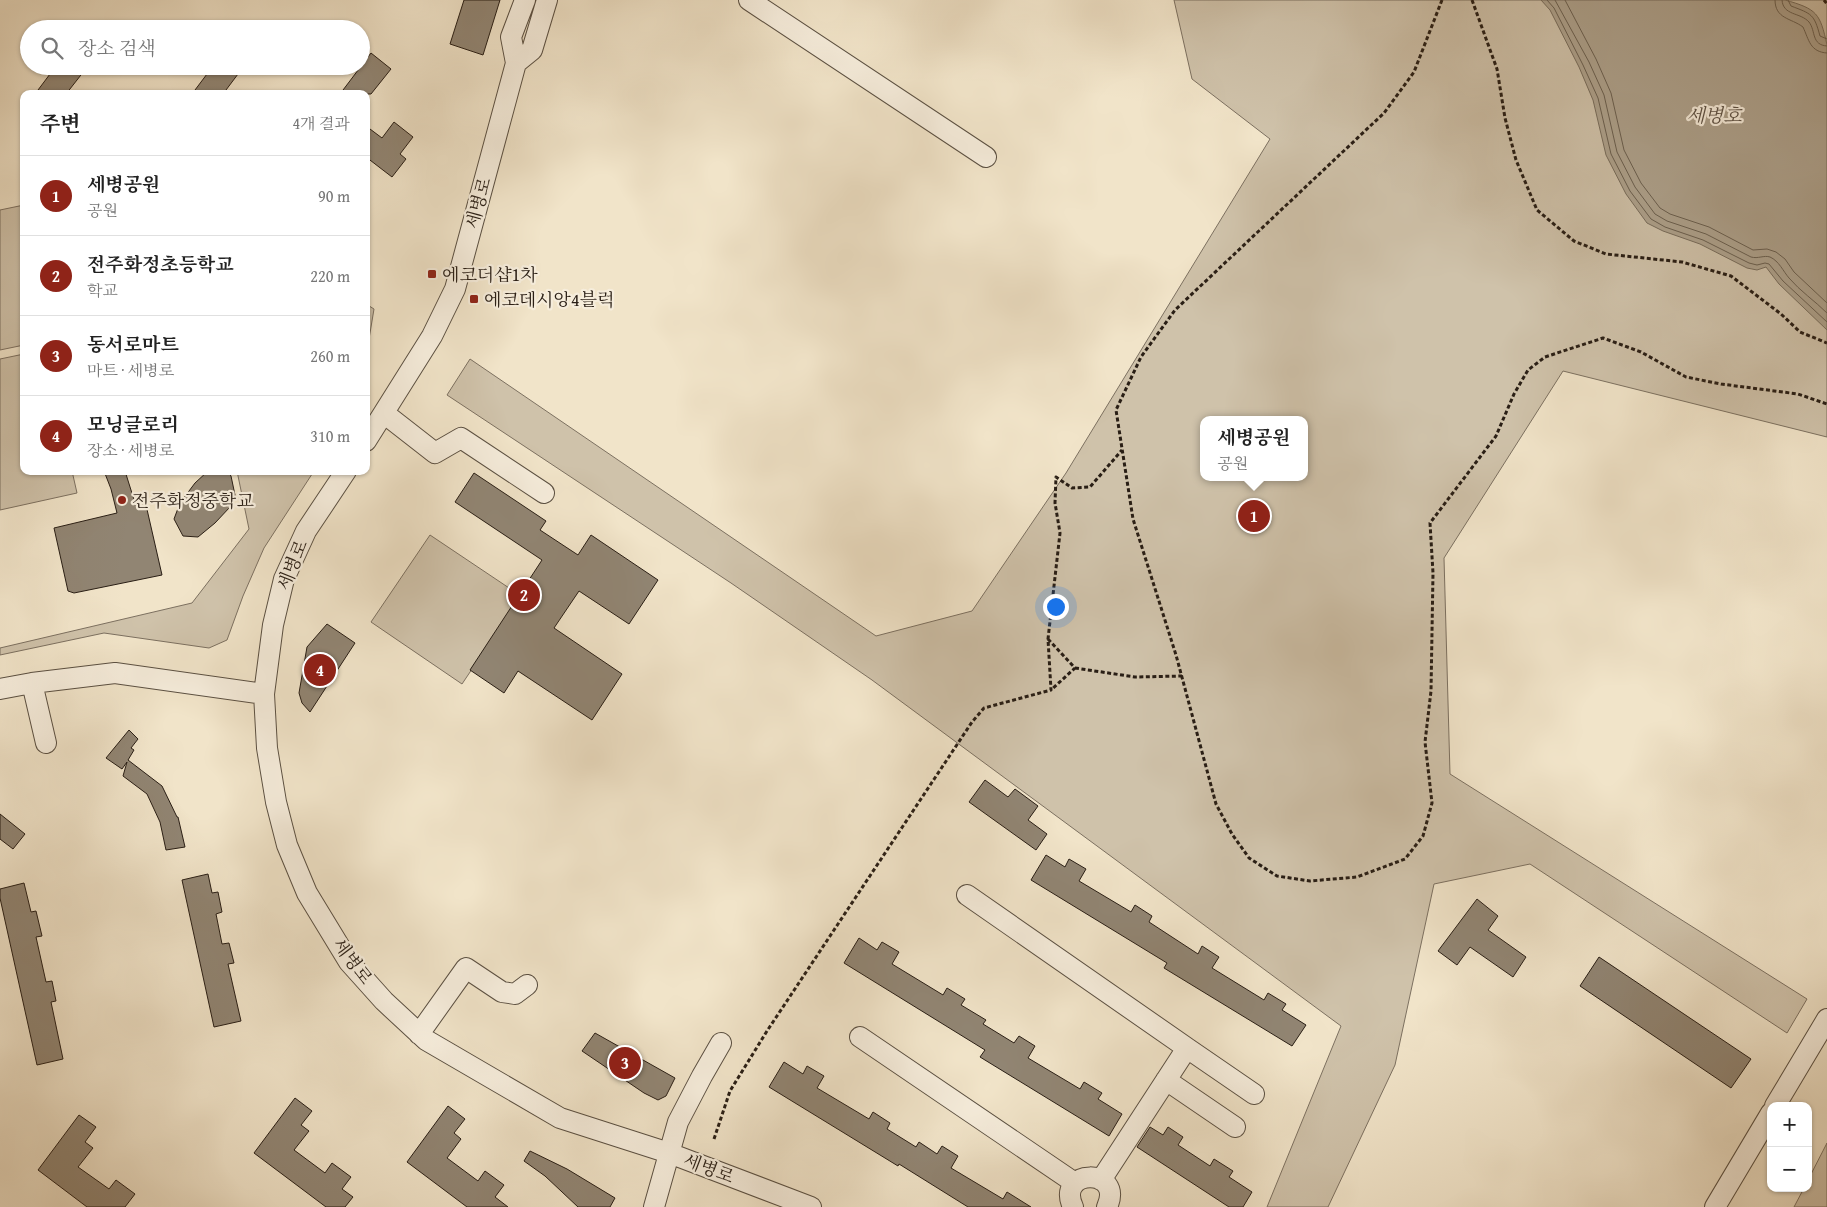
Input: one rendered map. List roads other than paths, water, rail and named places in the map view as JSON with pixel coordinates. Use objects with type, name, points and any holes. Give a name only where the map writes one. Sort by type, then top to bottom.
[{"type":"street","name":"세병로","points":[[370,435],[432,336],[455,288],[516,64],[511,37],[525,0]]},
{"type":"street","name":"세병로","points":[[516,64],[532,50],[547,0]]},
{"type":"street","points":[[749,0],[986,157]]},
{"type":"street","points":[[385,414],[435,453],[462,438],[544,493]]},
{"type":"street","name":"세병로","points":[[343,475],[306,531],[284,579],[273,625],[264,694],[267,748],[276,802],[287,845],[307,893],[349,962],[384,1001],[426,1040],[560,1118],[669,1153],[811,1207]]},
{"type":"street","points":[[0,689],[32,683],[115,673],[264,694]]},
{"type":"street","points":[[32,683],[46,743]]},
{"type":"street","points":[[967,895],[1254,1094]]},
{"type":"street","points":[[419,1034],[466,968],[502,992],[516,994],[527,986]]},
{"type":"street","points":[[1777,1102],[1827,1019]]},
{"type":"street","points":[[860,1037],[1075,1183]]},
{"type":"street","points":[[654,1207],[678,1122],[721,1043]]},
{"type":"street","points":[[1101,1180],[1187,1048]]},
{"type":"street","points":[[1166,1080],[1235,1127]]},
{"type":"street","points":[[1715,1207],[1767,1120]]},
{"type":"street","points":[[1073,1207],[1070,1195],[1075,1183],[1092,1176],[1101,1180],[1108,1188],[1110,1195],[1106,1207]]},
{"type":"water","name":"세병호","points":[[1541,0],[1785,0],[1804,6],[1815,14],[1822,26],[1827,45],[1827,330],[1779,284],[1766,267],[1757,270],[1747,268],[1700,244],[1663,231],[1647,223],[1626,194],[1606,155],[1593,100],[1579,67],[1550,10]]},
{"type":"place","name":"에코더샵1차","points":[[432,274]]},
{"type":"place","name":"에코데시앙4블럭","points":[[474,299]]},
{"type":"place","name":"전주화정중학교","points":[[122,500]]},
{"type":"place","name":"세병공원","points":[[1254,516]]},
{"type":"place","name":"전주화정초등학교","points":[[524,595]]},
{"type":"place","name":"모닝글로리","points":[[320,670]]},
{"type":"place","name":"동서로마트","points":[[625,1063]]}]
